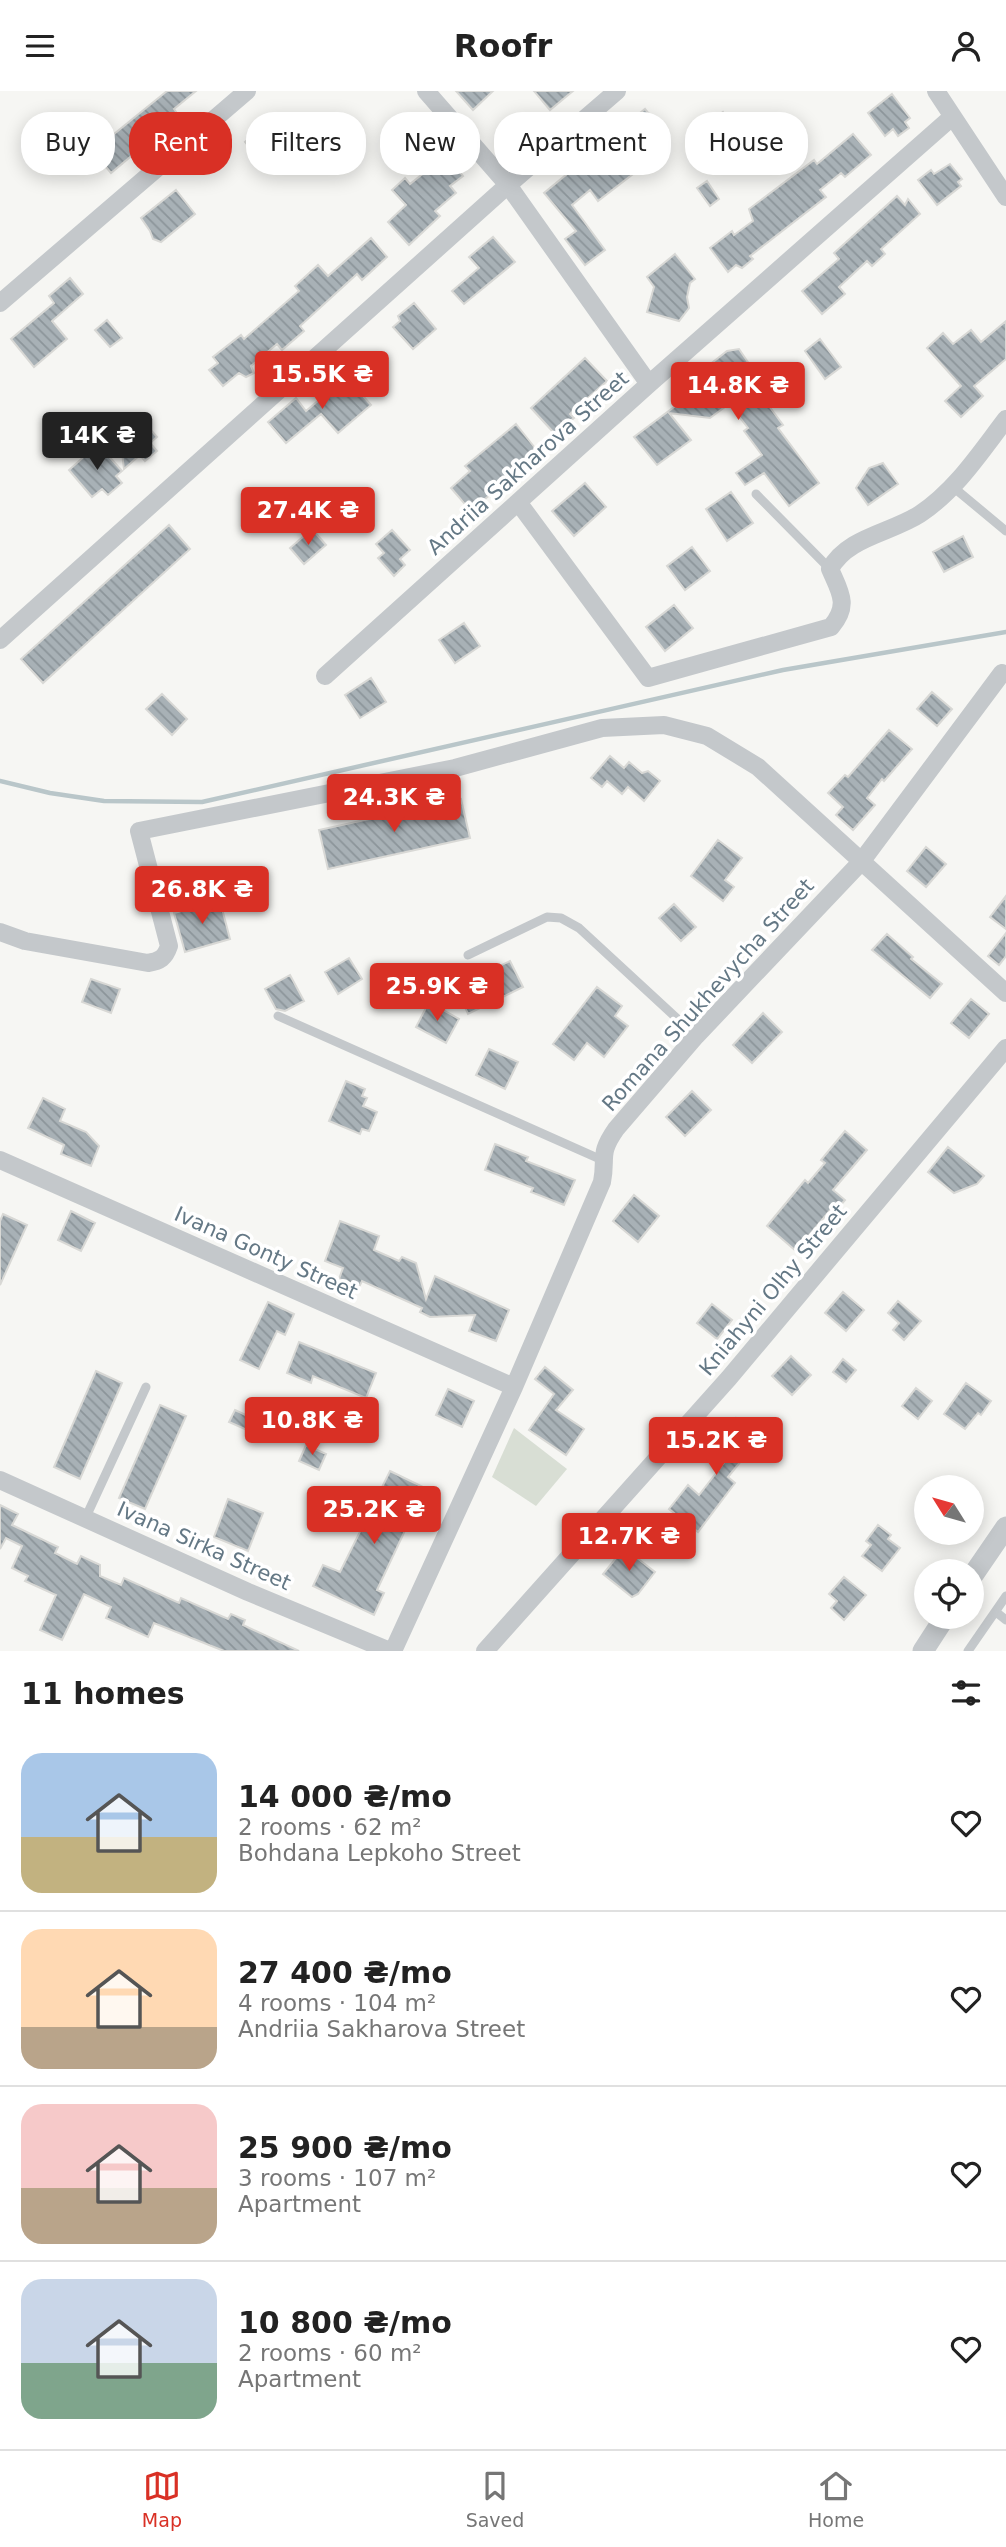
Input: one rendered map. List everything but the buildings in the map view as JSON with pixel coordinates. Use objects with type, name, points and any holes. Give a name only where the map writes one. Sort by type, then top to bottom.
[{"type":"street","points":[[0,303],[247,91]]},
{"type":"street","points":[[426,91],[508,185],[649,384]]},
{"type":"street","points":[[0,640],[508,185],[617,91]]},
{"type":"street","points":[[936,91],[1005,192]]},
{"type":"street","name":"Andriia Sakharova Street","points":[[325,677],[649,384],[952,117]]},
{"type":"street","points":[[518,502],[648,678],[831,627],[841,616],[843,602],[830,569],[841,552],[919,515],[953,487],[1006,419]]},
{"type":"street","name":"Romana Shukhevycha Street","points":[[392,1651],[514,1387],[602,1182],[602,1160],[606,1144],[615,1129],[696,1036],[861,862],[1002,673]]},
{"type":"street","points":[[0,932],[25,941],[148,963],[159,961],[169,946],[139,831],[455,768],[602,728],[664,725],[707,736],[758,767],[1006,993]]},
{"type":"street","name":"Kniahyni Olhy Street","points":[[485,1651],[729,1378],[1006,1048]]},
{"type":"street","name":"Ivana Gonty Street","points":[[1,1163],[514,1387]]},
{"type":"street","name":"Ivana Sirka Street","points":[[0,1480],[248,1592],[392,1651]]},
{"type":"street","points":[[984,1562],[1003,1538]]},
{"type":"street","points":[[923,1651],[937,1629]]},
{"type":"lane","points":[[953,487],[1006,531]]},
{"type":"lane","points":[[757,494],[830,569]]},
{"type":"lane","points":[[468,955],[547,917],[561,918],[579,928],[696,1036]]},
{"type":"lane","points":[[278,1016],[602,1160]]},
{"type":"lane","points":[[85,1519],[146,1387]]},
{"type":"lane","points":[[968,1651],[1006,1596]]},
{"type":"lane","points":[[996,1612],[1006,1620]]},
{"type":"shaded area","points":[[514,1428],[567,1469],[536,1506],[492,1477]]},
{"type":"waterway","points":[[0,781],[50,793],[104,801],[202,802],[783,670],[1006,632]]}]
